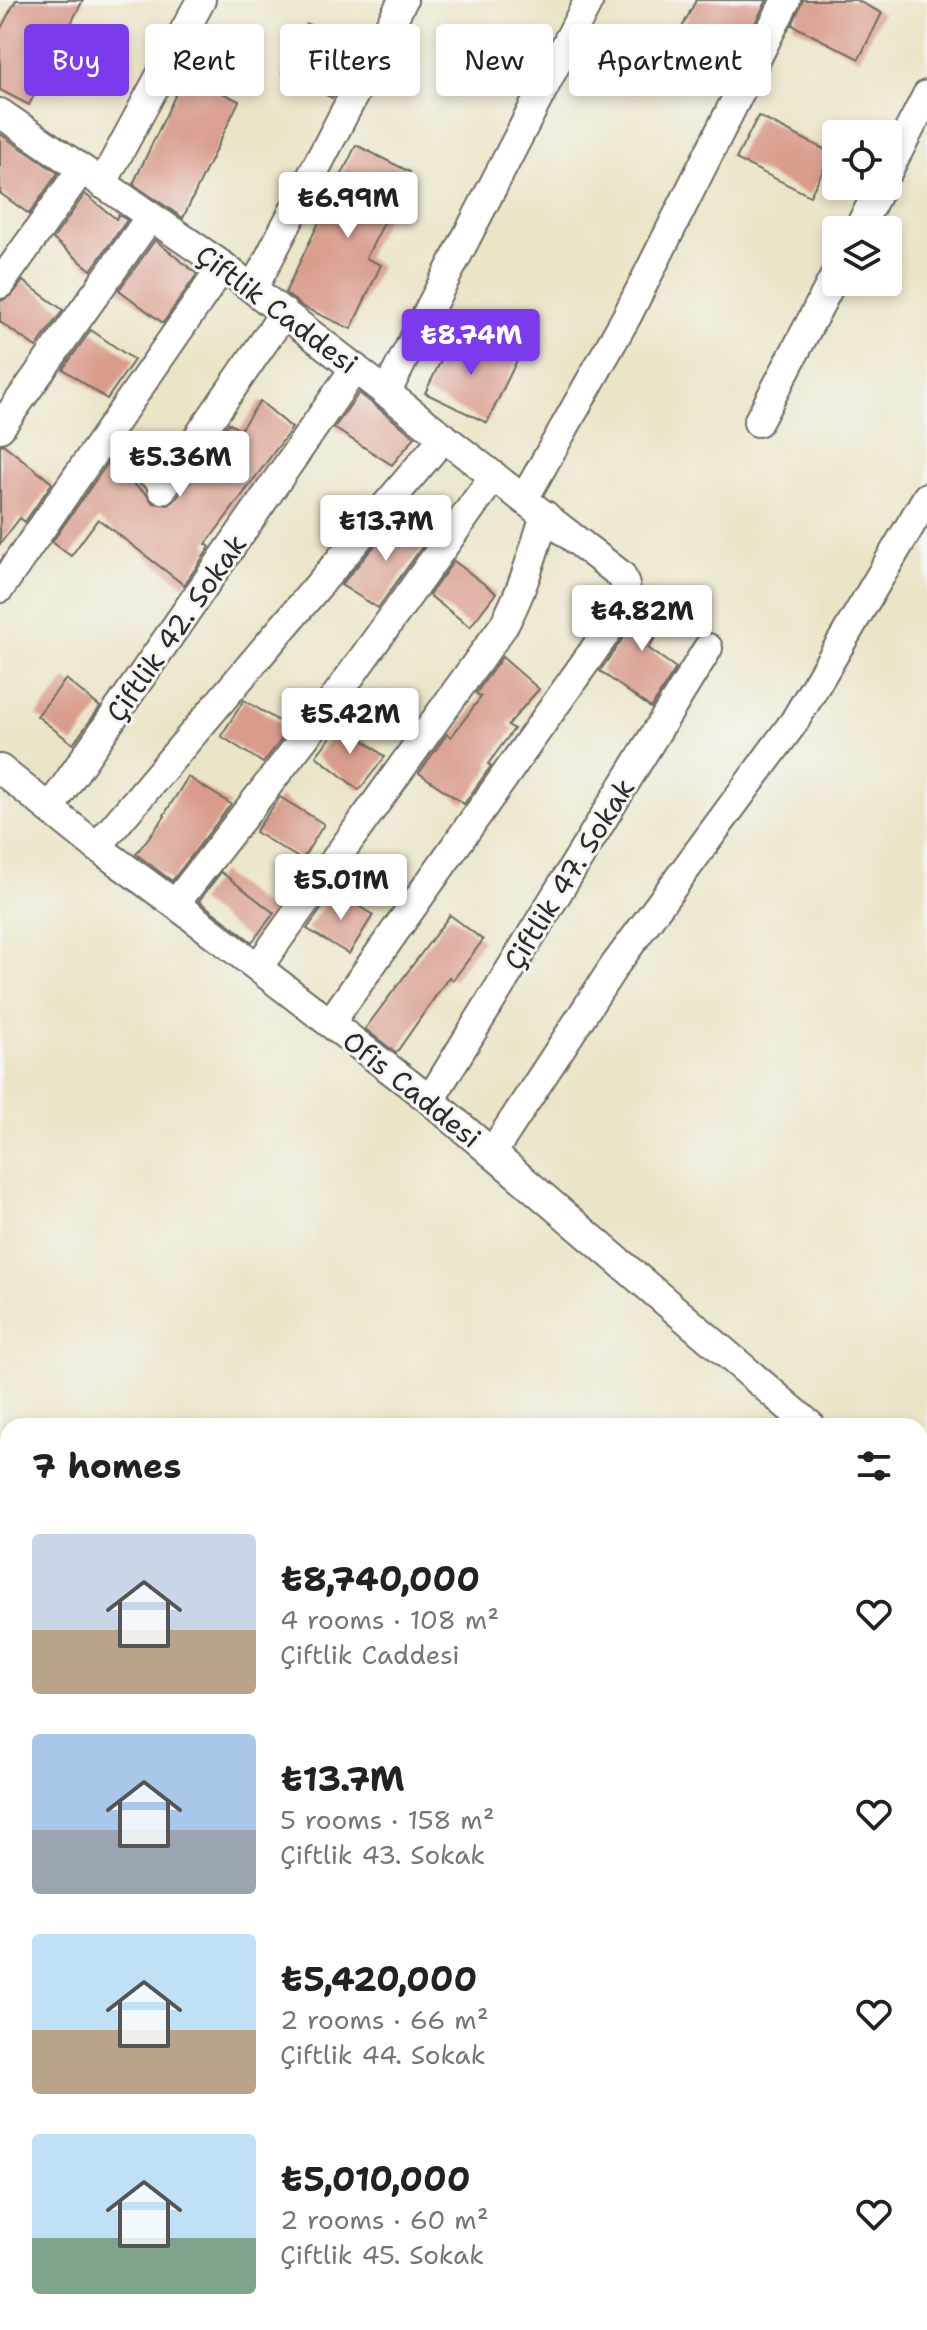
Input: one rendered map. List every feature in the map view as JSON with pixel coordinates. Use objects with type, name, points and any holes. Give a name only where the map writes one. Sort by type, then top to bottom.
[{"type":"street","points":[[0,284],[91,177],[201,0]]},
{"type":"street","points":[[253,289],[403,0]]},
{"type":"street","points":[[386,393],[589,0]]},
{"type":"street","points":[[258,967],[504,625],[529,568],[534,507],[786,0]]},
{"type":"street","points":[[902,144],[927,95]]},
{"type":"street","name":"Çiftlik Caddesi","points":[[2,117],[223,266],[621,575],[628,593],[616,619],[330,1023]]},
{"type":"street","points":[[0,428],[150,217]]},
{"type":"street","points":[[0,588],[223,266]]},
{"type":"street","points":[[758,422],[824,296]]},
{"type":"street","points":[[162,489],[284,313]]},
{"type":"street","name":"Çiftlik 42. Sokak","points":[[50,808],[355,368]]},
{"type":"street","points":[[97,847],[444,437]]},
{"type":"street","points":[[175,904],[332,702],[494,476]]},
{"type":"street","points":[[492,1153],[615,965],[794,722],[927,497]]},
{"type":"street","name":"Çiftlik 47. Sokak","points":[[430,1100],[708,648]]},
{"type":"street","name":"Ofis Caddesi","points":[[0,769],[97,847],[430,1100],[802,1418]]},
{"type":"lane","points":[[100,446],[162,489]]},
{"type":"building","points":[[16,0],[83,0],[71,24],[24,24],[24,96],[34,96],[29,105],[0,90],[0,30]]},
{"type":"building","points":[[696,0],[767,0],[755,24],[684,24]]},
{"type":"building","points":[[803,0],[856,0],[882,13],[859,59],[792,25]]},
{"type":"building","points":[[175,96],[229,96],[239,101],[183,218],[133,184]]},
{"type":"building","points":[[758,116],[822,148],[822,173],[810,196],[736,159]]},
{"type":"building","points":[[0,134],[58,173],[29,214],[0,193]]},
{"type":"building","points":[[356,145],[410,172],[366,258],[381,265],[351,329],[303,307],[285,293]]},
{"type":"building","points":[[85,194],[116,219],[118,215],[127,220],[91,270],[53,239]]},
{"type":"building","points":[[155,240],[197,274],[163,323],[119,290]]},
{"type":"building","points":[[23,281],[63,310],[36,347],[0,322],[0,302],[13,294]]},
{"type":"building","points":[[91,330],[134,360],[107,399],[63,369]]},
{"type":"building","points":[[456,330],[517,360],[487,423],[425,393]]},
{"type":"building","points":[[359,393],[415,437],[392,465],[334,428]]},
{"type":"building","points":[[260,401],[292,428],[206,544],[210,547],[184,585],[98,519],[71,556],[52,542],[107,464],[153,503],[169,505],[229,423],[240,430]]},
{"type":"building","points":[[3,444],[52,483],[25,522],[20,518],[0,544],[0,445]]},
{"type":"building","points":[[397,519],[430,536],[378,608],[341,585]]},
{"type":"building","points":[[454,561],[496,593],[470,627],[429,595]]},
{"type":"building","points":[[647,589],[676,609],[648,648],[676,668],[651,708],[600,671],[634,622]]},
{"type":"building","points":[[502,657],[539,689],[508,725],[514,729],[464,804],[419,773],[447,734],[451,737],[481,697],[476,693]]},
{"type":"building","points":[[66,679],[100,707],[73,744],[37,716]]},
{"type":"building","points":[[244,700],[290,728],[263,763],[221,736]]},
{"type":"building","points":[[342,723],[385,757],[359,790],[316,756]]},
{"type":"building","points":[[188,777],[231,804],[172,881],[136,854],[165,816]]},
{"type":"building","points":[[280,797],[324,824],[302,860],[255,832]]},
{"type":"building","points":[[221,872],[274,913],[252,942],[199,901]]},
{"type":"building","points":[[334,891],[373,915],[349,954],[307,929]]},
{"type":"building","points":[[450,915],[483,940],[453,980],[449,977],[396,1053],[365,1029]]}]
